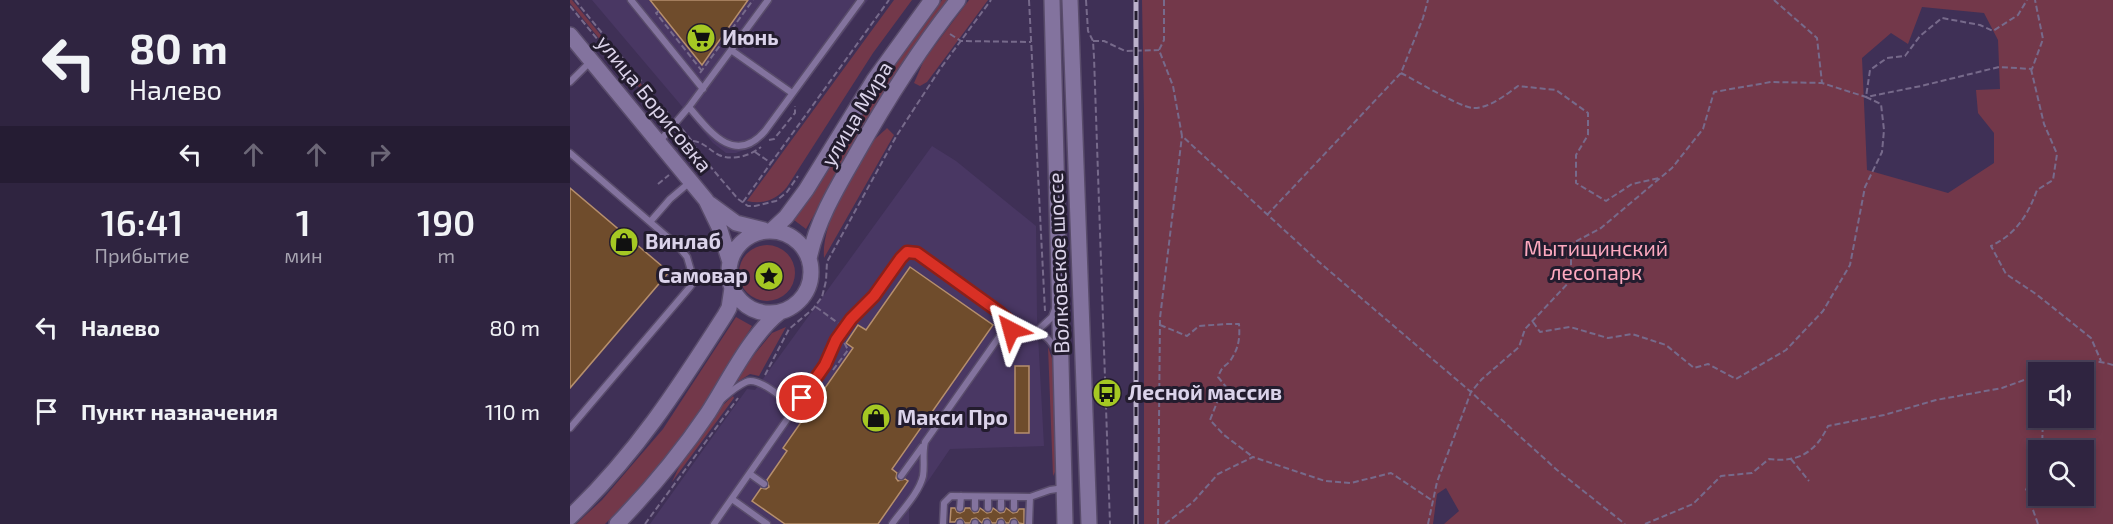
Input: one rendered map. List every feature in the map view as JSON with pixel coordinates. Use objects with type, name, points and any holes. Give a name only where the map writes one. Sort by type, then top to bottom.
[{"type":"main road","name":"улица Мира","points":[[768,230],[786,218],[806,190],[874,80],[932,0]]},
{"type":"main road","name":"улица Мира","points":[[809,259],[820,222],[866,135],[904,74],[958,0]]},
{"type":"main road","name":"Волковское шоссе","points":[[1052,0],[1061,288],[1065,524]]},
{"type":"main road","name":"Волковское шоссе","points":[[1070,0],[1089,524]]},
{"type":"main road","name":"улица Борисовка","points":[[570,35],[706,200],[736,223],[768,230]]},
{"type":"main road","name":"улица Борисовка","points":[[706,200],[719,226],[730,262]]},
{"type":"main road","points":[[768,230],[794,240],[809,259],[812,277],[806,292],[792,309],[770,313],[754,309],[743,302],[732,288],[729,277],[730,262],[736,249],[745,240],[768,230]]},
{"type":"main road","points":[[570,517],[620,465],[664,409],[729,308],[732,288]]},
{"type":"main road","points":[[617,524],[666,469],[707,414],[760,332],[780,312]]},
{"type":"lane","points":[[631,0],[703,89]]},
{"type":"lane","points":[[659,142],[703,89],[768,0]]},
{"type":"lane","points":[[689,107],[717,137],[728,145],[750,144],[760,136],[861,0]]},
{"type":"lane","points":[[731,50],[792,93]]},
{"type":"lane","points":[[570,82],[591,60]]},
{"type":"lane","points":[[570,153],[683,252],[694,281],[570,428]]},
{"type":"lane","points":[[650,222],[690,181]]},
{"type":"lane","points":[[714,524],[825,365],[845,328],[874,296],[904,254],[917,253],[1005,316],[1011,330]]},
{"type":"lane","points":[[1037,331],[1045,325],[1056,307],[1061,288]]},
{"type":"lane","points":[[901,476],[999,338],[1011,330],[1037,331],[1046,336],[1054,345],[1061,360]]},
{"type":"lane","points":[[707,414],[737,388],[751,381],[762,384],[795,408]]},
{"type":"lane","points":[[892,524],[921,482],[925,442]]},
{"type":"lane","points":[[750,474],[764,484]]},
{"type":"lane","points":[[943,524],[944,503],[951,496],[1030,497],[1065,488]]},
{"type":"lane","points":[[960,508],[961,496]]},
{"type":"lane","points":[[975,497],[975,508]]},
{"type":"lane","points":[[988,497],[988,508]]},
{"type":"lane","points":[[1001,497],[1001,508]]},
{"type":"lane","points":[[1014,497],[1014,508]]},
{"type":"lane","points":[[1029,524],[1030,497]]},
{"type":"lane","points":[[732,499],[767,524]]},
{"type":"path","points":[[575,0],[692,141],[696,152],[742,203],[755,206],[776,201],[787,192],[800,173]]},
{"type":"path","points":[[696,79],[753,0]]},
{"type":"path","points":[[742,203],[890,0]]},
{"type":"path","points":[[768,370],[789,329],[815,307],[824,292],[826,265],[897,135],[991,0]]},
{"type":"path","points":[[1029,0],[1045,325]]},
{"type":"path","points":[[1086,0],[1088,31],[1093,41],[1110,524]]},
{"type":"path","points":[[1158,524],[1160,325],[1182,136],[1173,86],[1160,50],[1164,40],[1164,0]]},
{"type":"path","points":[[1266,215],[1401,73],[1428,0]]},
{"type":"path","points":[[1774,0],[1817,38],[1822,83]]},
{"type":"path","points":[[1866,97],[1870,70],[1887,58],[1905,56],[1920,36],[1942,18],[1980,25],[1993,32],[2018,15],[2027,0]]},
{"type":"path","points":[[2035,0],[2043,39],[2031,69],[2044,124],[2057,154],[2053,180],[2037,190],[2030,211],[2006,239],[1991,246],[2006,274],[2036,294],[2091,338],[2101,361]]},
{"type":"path","points":[[570,6],[655,109],[659,110],[663,107]]},
{"type":"path","points":[[658,11],[656,14],[702,71]]},
{"type":"path","points":[[947,32],[961,41],[1031,42]]},
{"type":"path","points":[[1093,41],[1104,41],[1125,51],[1160,50]]},
{"type":"path","points":[[1866,97],[1999,67],[2031,69]]},
{"type":"path","points":[[1401,73],[1451,99],[1474,108],[1499,100],[1518,86],[1556,90],[1588,113],[1588,135],[1576,155],[1576,183],[1606,201],[1632,184],[1659,178]]},
{"type":"path","points":[[1428,524],[1437,482],[1471,392],[1482,379],[1519,347],[1526,329],[1532,322],[1571,280],[1571,244],[1601,228],[1672,168],[1703,129],[1714,92],[1771,82],[1822,83],[1881,104],[1884,130],[1882,152],[1865,187],[1850,265],[1823,311],[1786,350],[1736,379],[1708,364],[1694,368],[1666,345],[1632,334],[1608,338],[1570,327],[1540,332],[1532,322]]},
{"type":"path","points":[[1182,136],[1266,215],[1471,392],[1557,470],[1625,524]]},
{"type":"path","points":[[755,152],[771,163]]},
{"type":"path","points":[[658,184],[669,175]]},
{"type":"path","points":[[815,307],[845,328]]},
{"type":"path","points":[[1160,325],[1187,336],[1199,326],[1239,324],[1240,339],[1232,360],[1221,367],[1218,377],[1227,388],[1220,395],[1210,420],[1224,435],[1253,457],[1325,481],[1351,483],[1391,472],[1433,502]]},
{"type":"path","points":[[2073,362],[2101,361],[2113,365]]},
{"type":"path","points":[[1645,524],[1693,504],[1721,476],[1752,473],[1769,459],[1784,461],[1806,454],[1821,441],[1828,426],[1884,416],[1936,400],[2002,388],[2028,378]]},
{"type":"path","points":[[645,524],[739,397]]},
{"type":"path","points":[[1166,524],[1193,502],[1218,474],[1253,457]]},
{"type":"path","points":[[1791,459],[1809,481]]},
{"type":"path","points":[[2032,506],[2038,524]]},
{"type":"shaded area","points":[[592,0],[868,0],[766,136],[755,146],[736,153],[726,153],[713,143]]},
{"type":"shaded area","points":[[932,146],[956,161],[1036,226],[1037,317],[1044,446],[950,449],[909,509],[909,524],[650,524],[747,389],[755,390]]},
{"type":"green space","points":[[570,0],[660,107],[656,108],[570,3]]},
{"type":"green space","points":[[894,0],[912,0],[873,53],[787,187],[770,200],[747,201]]},
{"type":"green space","points":[[942,0],[950,0],[871,115],[806,229],[794,220],[881,85]]},
{"type":"green space","points":[[969,0],[988,0],[927,82],[920,86],[914,83],[924,60]]},
{"type":"green space","name":"Мытищинский лесопарк","points":[[1142,0],[2113,0],[2113,524],[1444,524],[1459,511],[1446,488],[1437,494],[1433,524],[1144,524]],"holes":[[[1922,7],[1984,13],[1998,40],[2000,89],[1976,90],[1978,113],[1994,133],[1994,163],[1948,193],[1867,170],[1862,58],[1891,33],[1908,44]]]},
{"type":"green space","points":[[887,128],[894,135],[824,258],[827,230],[839,199],[863,155]]},
{"type":"green space","points":[[767,245],[778,247],[787,253],[793,262],[795,273],[793,284],[787,293],[778,299],[767,301],[756,299],[747,293],[741,284],[739,273],[741,262],[747,253],[756,247]]},
{"type":"green space","points":[[736,317],[752,326],[706,402],[670,453],[605,524],[576,524],[602,500],[663,429]]},
{"type":"green space","points":[[786,327],[759,376],[750,374],[739,381],[736,379],[772,333]]},
{"type":"green space","points":[[1048,347],[1054,364],[1057,468],[1053,476]]},
{"type":"green space","points":[[733,396],[734,398],[672,482],[698,436],[714,414]]},
{"type":"building","name":"Июнь","points":[[650,0],[748,0],[702,65]]},
{"type":"building","points":[[570,188],[669,272],[570,388]]},
{"type":"building","points":[[910,267],[993,325],[892,469],[897,473],[898,481],[905,479],[908,481],[878,524],[785,524],[752,501],[761,488],[769,487],[767,480],[787,451],[783,448],[853,348],[846,343],[858,325],[866,330]]},
{"type":"building","points":[[1015,366],[1029,366],[1029,433],[1015,433]]},
{"type":"building","points":[[951,508],[955,508],[960,513],[965,508],[970,508],[974,513],[980,508],[987,513],[993,508],[1000,513],[1006,508],[1013,513],[1024,509],[1024,524],[1019,523],[1015,518],[1009,523],[1002,518],[996,523],[992,523],[988,518],[982,523],[976,518],[970,523],[965,523],[961,518],[950,522]]},
{"type":"railway","points":[[1136,0],[1136,524]]},
{"type":"place","name":"Июнь","points":[[701,38]]},
{"type":"place","name":"Винлаб","points":[[624,242]]},
{"type":"place","name":"Самовар","points":[[769,276]]},
{"type":"place","name":"Лесной массив","points":[[1107,393]]},
{"type":"place","name":"Макси Про","points":[[876,418]]},
{"type":"route","points":[[802,398],[825,365],[836,340],[851,319],[874,296],[907,252],[917,253],[1005,316],[1011,330]]}]
